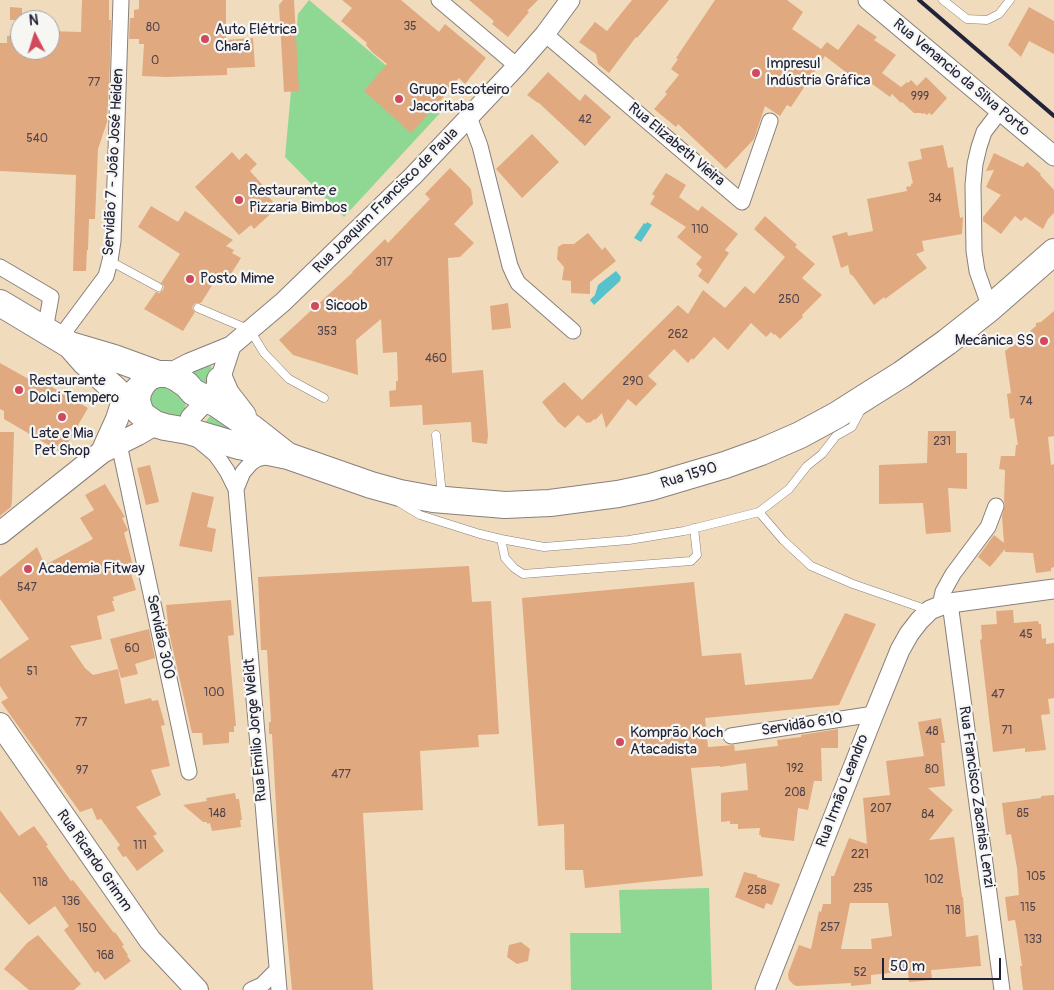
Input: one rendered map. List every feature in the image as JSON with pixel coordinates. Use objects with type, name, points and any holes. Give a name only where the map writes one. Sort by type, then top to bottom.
[{"type":"highway","name":"Rua 1590","points":[[288,456],[371,485],[400,493],[442,500],[505,505],[550,503],[618,494],[651,487],[761,452],[837,415],[902,374],[947,342],[990,308],[1046,259]]},
{"type":"highway","points":[[0,303],[58,338],[85,362],[160,405],[239,446],[288,456]]},
{"type":"highway","points":[[58,338],[114,358],[160,405],[195,410],[196,401],[207,391],[217,404],[288,456]]},
{"type":"main road","name":"Rua Joaquim Francisco de Paula","points":[[110,448],[121,406],[160,405]]},
{"type":"main road","name":"Rua Joaquim Francisco de Paula","points":[[0,533],[110,448],[160,405]]},
{"type":"main road","name":"Rua Ricardo Grimm","points":[[0,724],[150,940],[190,983]]},
{"type":"street","name":"Servidão 7 - João José Heiden","points":[[58,338],[106,276],[110,262],[113,241],[121,0]]},
{"type":"street","points":[[439,0],[518,66]]},
{"type":"street","name":"Rua Joaquim Francisco de Paula","points":[[160,405],[189,363],[231,346],[283,302],[406,183],[518,66],[570,0]]},
{"type":"street","name":"Rua Venancio da Silva Porto","points":[[868,0],[1054,156]]},
{"type":"street","name":"Rua Elizabeth Vieira","points":[[545,34],[742,202],[770,121]]},
{"type":"street","points":[[990,308],[977,271],[974,251],[973,185],[975,164],[984,132],[1000,111]]},
{"type":"street","points":[[469,117],[480,146],[510,266],[514,275],[518,283],[573,331]]},
{"type":"street","points":[[0,267],[51,297],[58,338]]},
{"type":"street","points":[[207,391],[231,346]]},
{"type":"street","name":"Rua Emilio Jorge Weldt","points":[[160,405],[214,454],[227,471],[236,489],[279,990]]},
{"type":"street","name":"Servidão 300","points":[[110,448],[189,772]]},
{"type":"street","points":[[236,489],[242,472],[257,459],[268,456],[288,456]]},
{"type":"street","name":"Rua Irmão Leandro","points":[[765,990],[900,650],[919,621],[940,606],[943,592],[950,578],[988,527],[996,506]]},
{"type":"street","points":[[940,606],[1054,589]]},
{"type":"street","name":"Rua Francisco Zacarias Lenzi","points":[[940,606],[1002,990]]},
{"type":"street","name":"Servidão 610","points":[[731,736],[874,714]]},
{"type":"street","points":[[251,990],[262,985],[276,970]]},
{"type":"street","points":[[190,983],[211,990]]},
{"type":"lane","points":[[943,0],[967,19],[987,20],[999,14],[1010,0]]},
{"type":"lane","points":[[110,262],[158,287]]},
{"type":"lane","points":[[198,308],[250,330],[264,352],[289,379],[324,398]]},
{"type":"lane","points":[[371,485],[420,514],[501,540],[544,546],[629,540],[684,531],[759,512],[789,489],[807,466],[822,454],[836,436],[852,427],[870,394]]},
{"type":"lane","points":[[436,435],[442,500]]},
{"type":"lane","points":[[759,512],[783,540],[811,566],[853,584],[940,606]]},
{"type":"lane","points":[[501,540],[505,558],[523,574],[692,561],[697,555],[694,528]]},
{"type":"green space","points":[[309,0],[441,112],[344,217],[285,157],[298,14]]},
{"type":"green space","points":[[207,365],[211,366],[212,369],[207,383],[203,384],[193,370]]},
{"type":"green space","points":[[165,383],[186,400],[185,410],[177,418],[154,416],[148,393]]},
{"type":"green space","points":[[211,415],[241,435],[202,426]]},
{"type":"green space","points":[[709,888],[712,990],[571,990],[570,933],[621,933],[619,890]]},
{"type":"water","points":[[647,222],[652,225],[641,242],[634,238],[644,223],[646,224]]},
{"type":"water","points":[[616,271],[621,277],[620,281],[594,305],[590,300],[595,295],[598,285]]},
{"type":"building","points":[[82,0],[109,0],[109,20],[111,20],[107,122],[98,149],[95,219],[89,219],[86,271],[73,271],[76,175],[0,171],[0,43],[7,43],[7,36],[10,36],[10,60],[60,60],[60,31],[81,32]]},
{"type":"building","points":[[139,0],[226,0],[226,40],[253,38],[255,67],[227,68],[227,75],[142,76],[144,44],[139,44],[139,39],[129,39],[130,18],[134,18],[134,10],[139,9]]},
{"type":"building","points":[[283,0],[294,0],[299,91],[284,92],[279,5]]},
{"type":"building","points":[[342,0],[401,0],[439,32],[445,24],[486,58],[465,84],[459,78],[411,133],[364,91],[387,64],[372,52],[366,45],[367,43],[341,21],[352,8]]},
{"type":"building","points":[[469,0],[538,0],[527,11],[529,12],[508,37],[492,24],[494,21]]},
{"type":"building","points":[[632,0],[669,0],[636,37],[609,73],[598,64],[596,54],[579,42],[595,22],[607,31]]},
{"type":"building","points":[[715,0],[787,0],[803,12],[792,29],[821,49],[827,42],[838,50],[858,24],[877,37],[874,40],[896,55],[882,73],[901,87],[911,80],[917,86],[926,77],[947,98],[932,115],[929,113],[927,115],[924,113],[914,113],[892,94],[890,97],[860,75],[856,80],[825,56],[791,107],[787,105],[780,116],[765,106],[754,139],[726,169],[678,124],[676,127],[654,109],[667,94],[665,92],[679,75],[671,69],[678,59],[676,58]]},
{"type":"building","points":[[10,7],[22,8],[22,10],[10,10]]},
{"type":"building","points":[[1029,7],[1054,21],[1054,54],[1029,41],[1021,57],[1008,45]]},
{"type":"building","points":[[548,72],[580,101],[585,94],[611,117],[585,146],[539,103],[527,95]]},
{"type":"building","points":[[532,134],[559,162],[522,198],[496,169]]},
{"type":"building","points":[[943,145],[948,168],[953,167],[960,218],[963,217],[962,234],[922,241],[924,251],[916,254],[927,268],[874,305],[850,274],[848,265],[841,268],[832,236],[847,232],[848,236],[873,231],[867,199],[907,191],[906,187],[911,186],[913,183],[908,162],[922,159],[920,149]]},
{"type":"building","name":"Restaurante e Pizzaria Bimbos","points":[[232,152],[239,160],[246,153],[257,164],[250,171],[268,191],[265,193],[278,207],[254,229],[251,225],[239,235],[195,187]]},
{"type":"building","points":[[994,153],[1023,167],[1027,162],[1041,174],[1054,190],[1054,213],[1048,219],[1043,229],[1025,217],[1021,221],[1015,216],[1001,234],[983,221],[983,217],[1001,195],[986,187],[994,170],[986,171]]},
{"type":"building","points":[[450,168],[471,189],[473,204],[454,224],[474,243],[460,257],[448,258],[452,373],[483,370],[487,444],[472,442],[471,422],[423,425],[422,405],[390,407],[389,391],[396,390],[396,381],[398,381],[397,352],[383,353],[381,319],[356,340],[358,375],[293,355],[279,340],[353,272],[385,239],[388,243],[430,199],[425,194]]},
{"type":"building","points":[[666,173],[686,185],[679,197],[698,211],[702,206],[738,234],[725,250],[729,253],[708,284],[698,276],[702,270],[696,264],[702,257],[677,237],[686,227],[650,204],[655,196],[652,194]]},
{"type":"building","name":"Posto Mime","points":[[151,206],[178,222],[185,211],[233,240],[226,246],[234,250],[232,253],[241,258],[226,282],[218,276],[201,303],[194,304],[192,308],[195,312],[183,331],[144,309],[156,292],[159,293],[163,290],[164,286],[161,283],[180,254],[138,227]]},
{"type":"building","points":[[765,216],[797,245],[795,247],[815,264],[802,278],[822,295],[802,315],[803,317],[780,339],[771,332],[766,337],[751,323],[728,350],[714,337],[688,363],[674,349],[648,376],[657,384],[636,406],[628,399],[606,428],[602,413],[590,423],[587,423],[578,415],[565,428],[558,422],[542,402],[564,382],[582,400],[678,305],[688,314],[703,290],[725,308],[745,286],[754,294],[785,257],[754,229]]},
{"type":"building","points":[[588,233],[602,250],[605,247],[616,261],[590,282],[590,294],[571,293],[571,281],[562,280],[564,267],[557,259],[558,247],[563,244],[574,244]]},
{"type":"building","points":[[508,303],[511,328],[492,330],[490,306]]},
{"type":"building","points":[[1054,311],[1054,436],[1048,437],[1051,465],[1054,464],[1054,567],[1051,568],[1051,571],[1036,573],[1033,553],[1005,552],[1005,549],[990,567],[978,557],[994,535],[1004,543],[1002,516],[1005,505],[1005,470],[999,469],[1001,456],[1015,456],[1016,445],[1018,445],[1014,418],[1010,419],[1007,394],[1011,393],[1005,351],[1022,338],[1030,336],[1030,331],[1036,326],[1036,323],[1041,322]]},
{"type":"building","points":[[0,363],[34,382],[36,378],[88,408],[62,453],[4,419],[4,411],[0,409]]},
{"type":"building","points":[[928,431],[956,431],[956,453],[967,453],[967,489],[948,488],[951,532],[926,534],[923,503],[879,504],[879,465],[927,463]]},
{"type":"building","points":[[0,432],[14,432],[11,507],[0,516]]},
{"type":"building","points":[[150,465],[159,502],[146,505],[137,468]]},
{"type":"building","points":[[105,484],[125,517],[122,518],[128,530],[124,533],[134,569],[130,570],[136,590],[113,597],[114,601],[112,601],[115,611],[97,616],[102,639],[70,646],[85,668],[93,675],[118,669],[125,704],[151,698],[152,701],[158,700],[165,725],[161,726],[170,766],[151,770],[161,795],[136,807],[157,834],[153,836],[164,851],[137,871],[126,856],[123,857],[117,848],[120,845],[101,819],[97,820],[92,808],[80,812],[1,702],[8,698],[0,686],[0,659],[29,639],[0,599],[0,577],[37,547],[45,565],[93,539],[80,518],[94,510],[85,495]]},
{"type":"building","points":[[192,492],[214,497],[207,527],[216,529],[212,552],[179,546]]},
{"type":"building","points":[[469,566],[472,602],[491,601],[499,734],[478,735],[479,747],[420,751],[423,810],[363,813],[373,990],[292,990],[278,842],[272,734],[269,734],[269,722],[271,722],[267,650],[261,650],[258,577]]},
{"type":"building","name":"Komprão Koch Atacadista","points":[[694,582],[702,656],[741,653],[745,685],[812,679],[845,613],[876,624],[839,705],[705,718],[708,747],[734,745],[735,751],[778,746],[777,740],[838,729],[838,748],[821,748],[822,781],[814,781],[808,810],[798,808],[794,841],[761,837],[759,835],[760,828],[738,829],[738,824],[730,824],[730,821],[721,822],[721,793],[748,790],[746,763],[720,767],[691,768],[703,876],[585,888],[583,870],[565,870],[564,824],[538,826],[522,598]]},
{"type":"building","points":[[231,600],[234,635],[228,636],[236,726],[234,726],[234,732],[229,732],[229,743],[203,745],[202,733],[192,733],[167,624],[166,605]]},
{"type":"building","points":[[1013,610],[1014,623],[1038,621],[1041,624],[1042,639],[1046,638],[1046,644],[1054,643],[1054,698],[1048,699],[1050,714],[1041,715],[1046,750],[1025,752],[1025,748],[993,752],[980,640],[982,639],[981,625],[997,624],[996,611]]},
{"type":"building","points":[[149,629],[155,658],[135,664],[138,674],[121,678],[110,639]]},
{"type":"building","points":[[941,718],[945,743],[941,743],[945,786],[928,788],[953,810],[929,840],[954,837],[963,897],[966,937],[978,935],[981,966],[931,970],[932,980],[909,982],[908,971],[871,975],[871,984],[851,986],[851,983],[794,985],[789,980],[789,971],[799,945],[811,949],[819,911],[821,912],[823,904],[831,904],[831,876],[834,876],[849,838],[867,844],[863,798],[890,795],[886,761],[924,756],[918,722]],"holes":[[[850,903],[888,903],[892,936],[871,939],[872,949],[841,949]]]},
{"type":"building","points":[[235,793],[236,799],[239,799],[241,827],[212,831],[210,823],[203,822],[183,805],[207,801],[206,798]]},
{"type":"building","points":[[1054,795],[1054,990],[1023,990],[1020,966],[1022,966],[1015,920],[1008,921],[1005,897],[1019,895],[1017,868],[1011,834],[1006,835],[1002,803]]},
{"type":"building","points":[[0,810],[19,836],[34,826],[71,881],[73,880],[115,932],[124,945],[122,946],[131,961],[105,980],[98,971],[95,973],[64,930],[69,926],[55,906],[29,925],[0,892]]},
{"type":"building","points":[[744,872],[780,884],[772,905],[766,903],[764,909],[735,897]]},
{"type":"building","points":[[38,935],[81,984],[74,990],[29,990],[4,969],[27,943]]},
{"type":"building","points":[[521,942],[530,949],[528,961],[517,964],[507,957],[509,945]]},
{"type":"railway","points":[[919,0],[1054,116]]},
{"type":"place","name":"Auto Elétrica Chará","points":[[205,39]]},
{"type":"place","name":"Impresul Indústria Gráfica","points":[[756,73]]},
{"type":"place","name":"Grupo Escoteiro Jacoritaba","points":[[399,99]]},
{"type":"place","name":"Restaurante e Pizzaria Bimbos","points":[[239,200]]},
{"type":"place","name":"Posto Mime","points":[[190,279]]},
{"type":"place","name":"Sicoob","points":[[315,306]]},
{"type":"place","name":"Mecânica SS","points":[[1044,341]]},
{"type":"place","name":"Restaurante Dolci Tempero","points":[[19,390]]},
{"type":"place","name":"Late e Mia Pet Shop","points":[[62,417]]},
{"type":"place","name":"Academia Fitway","points":[[28,569]]},
{"type":"place","name":"Komprão Koch Atacadista","points":[[620,742]]}]
